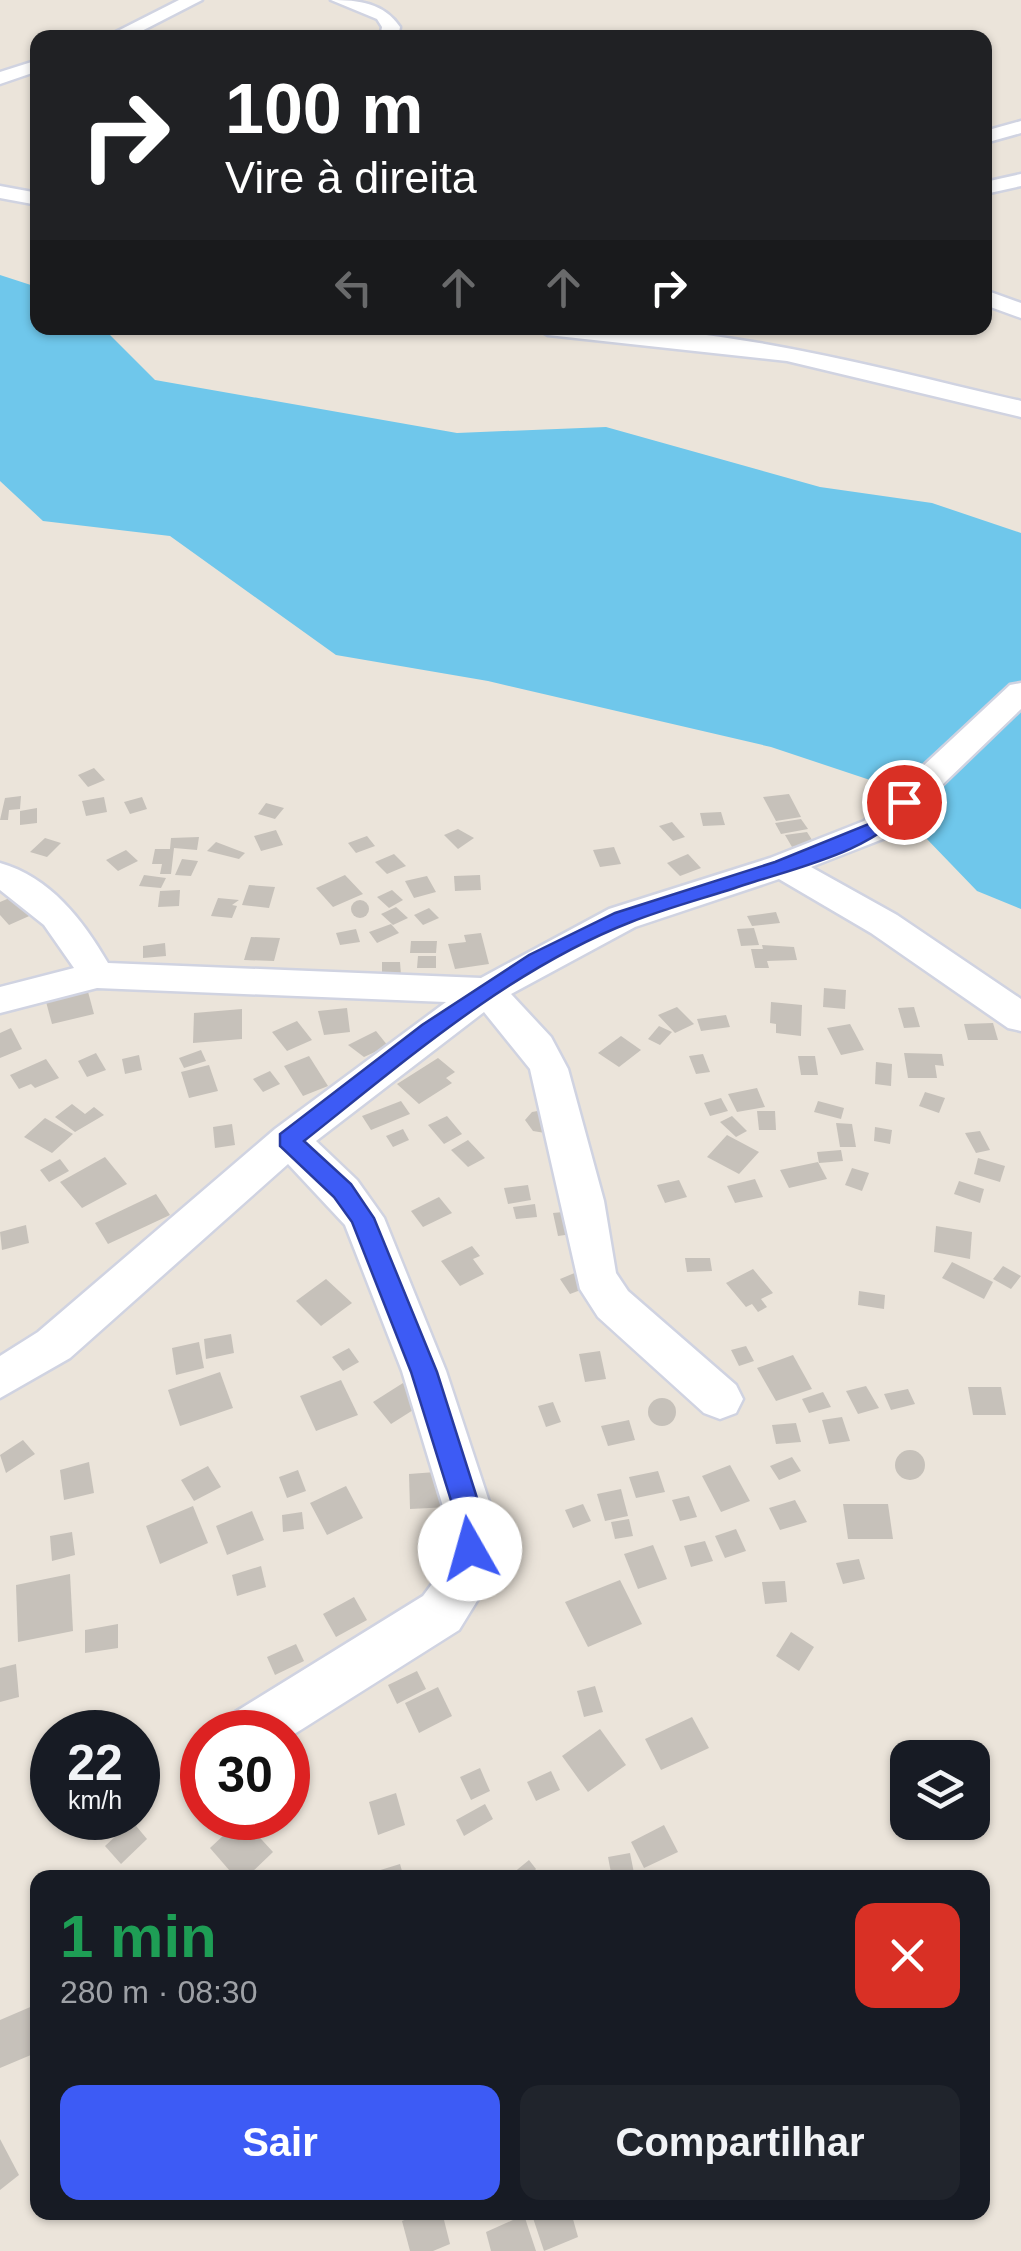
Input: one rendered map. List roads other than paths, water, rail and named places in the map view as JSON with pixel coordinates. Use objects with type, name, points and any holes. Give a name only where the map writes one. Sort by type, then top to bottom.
[{"type":"street","points":[[130,30],[193,0]]},
{"type":"street","points":[[340,0],[383,15],[390,30]]},
{"type":"street","points":[[0,78],[30,68]]},
{"type":"street","points":[[992,134],[1021,127]]},
{"type":"street","points":[[992,186],[1021,180]]},
{"type":"street","points":[[0,192],[30,198]]},
{"type":"street","points":[[992,300],[1021,310]]},
{"type":"street","points":[[592,335],[786,354],[1021,409]]},
{"type":"street","points":[[0,1378],[54,1345],[288,1140],[487,991],[622,918],[782,866],[876,829],[1021,692]]},
{"type":"street","points":[[782,866],[884,924],[1021,1018]]},
{"type":"street","points":[[0,876],[50,906],[72,930],[96,975]]},
{"type":"street","points":[[0,1000],[62,980],[96,975],[487,991],[537,1047],[549,1069],[582,1201],[595,1277],[613,1304],[720,1399]]},
{"type":"street","points":[[285,1710],[441,1612],[468,1574],[472,1523],[424,1372],[362,1218],[342,1191],[288,1140]]},
{"type":"water","points":[[0,275],[30,285],[30,335],[110,335],[155,380],[457,433],[606,427],[820,487],[932,503],[1021,533],[1021,909],[977,891],[924,836],[885,785],[771,747],[488,681],[336,655],[170,536],[43,521],[0,481]]}]
